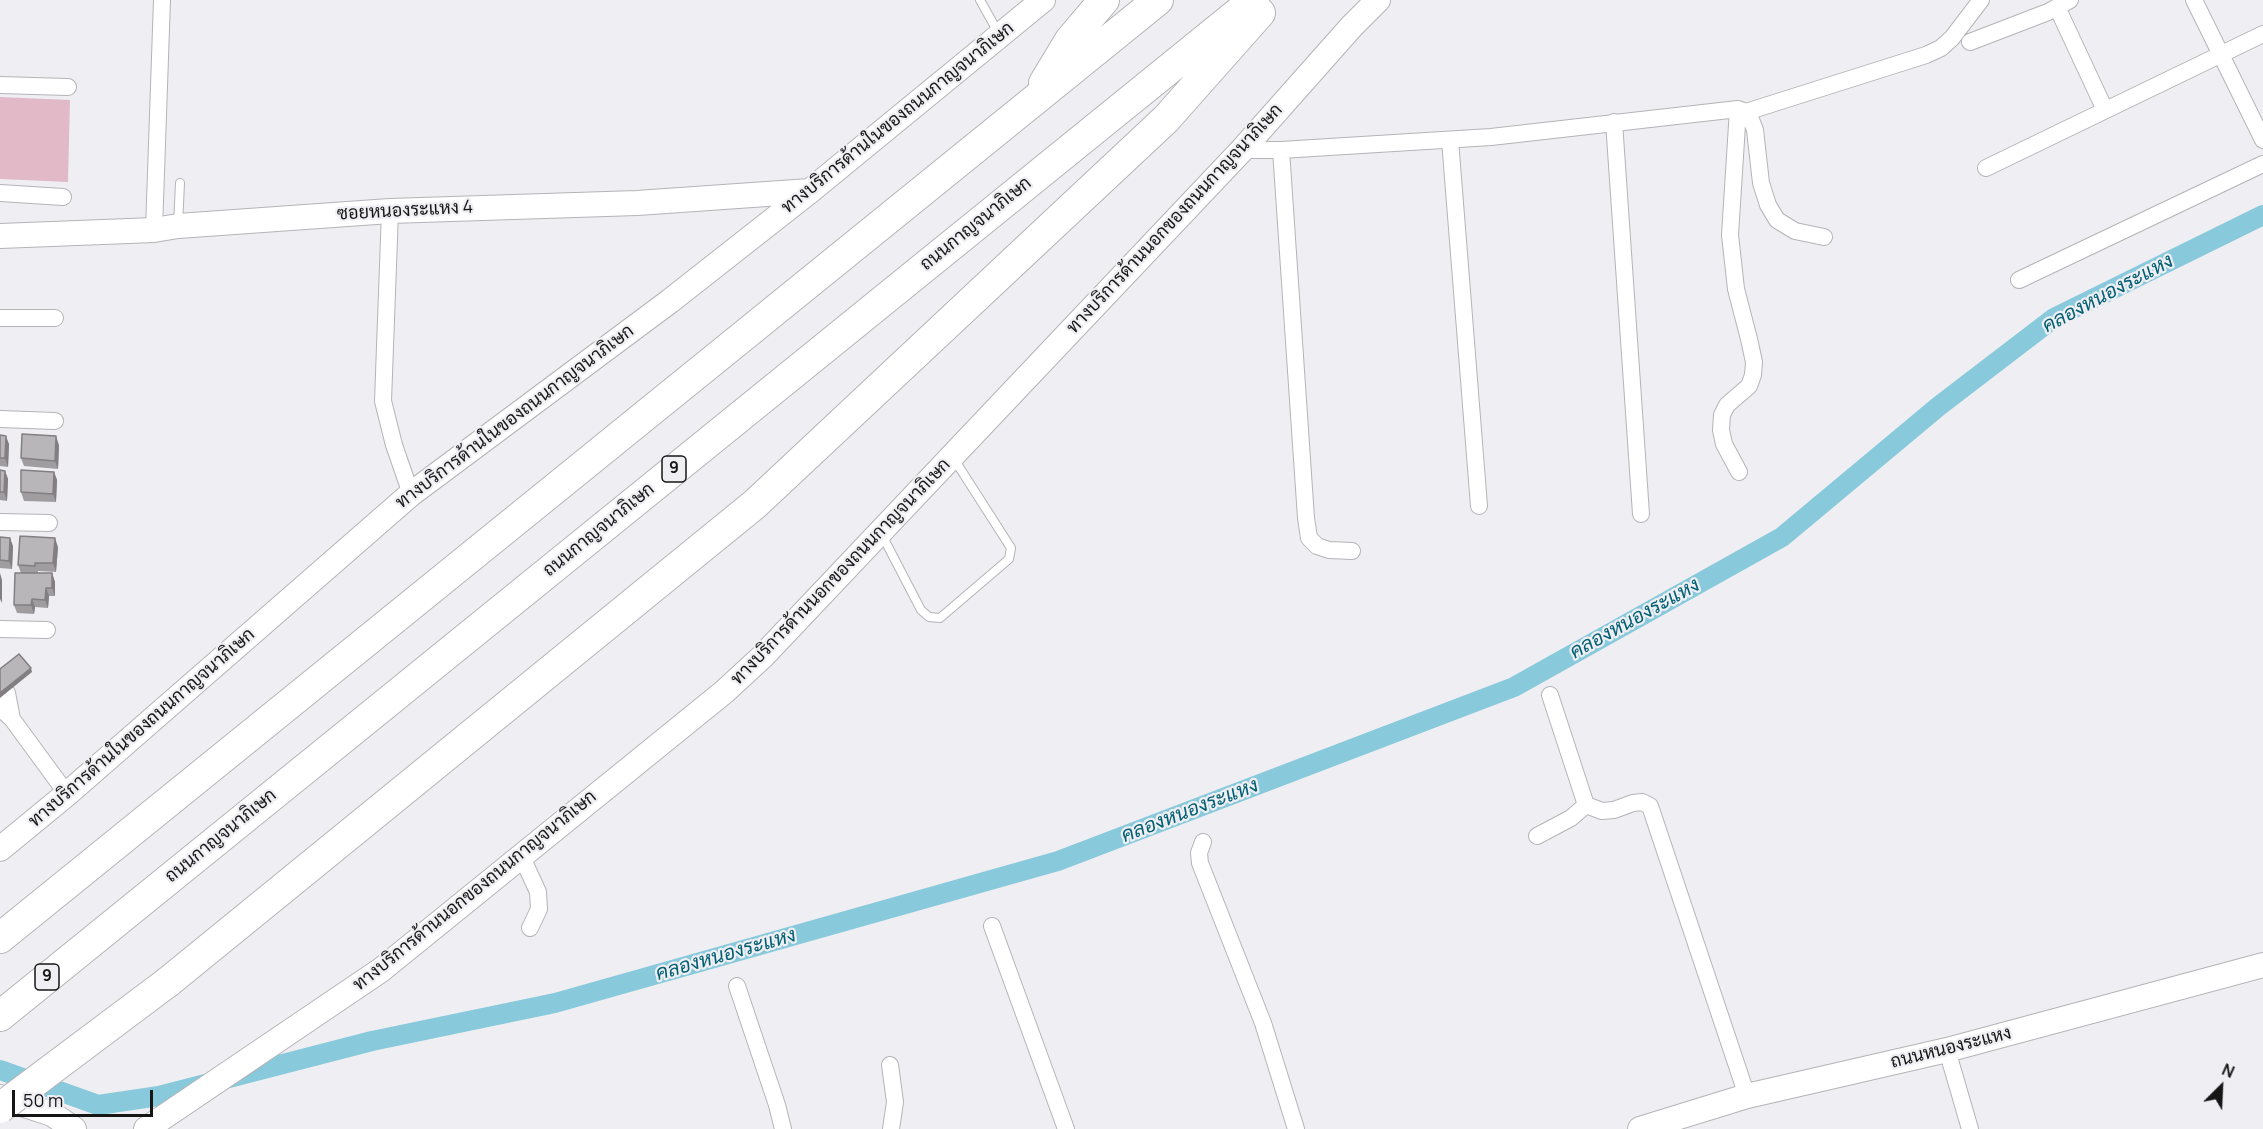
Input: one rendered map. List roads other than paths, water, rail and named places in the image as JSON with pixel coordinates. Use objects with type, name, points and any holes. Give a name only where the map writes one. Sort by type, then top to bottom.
[{"type":"highway","points":[[1031,104],[1070,40],[1104,0]]},
{"type":"highway","points":[[0,938],[1158,0]]},
{"type":"highway","name":"ถนนกาญจนาภิเษก","points":[[0,1016],[1254,0]]},
{"type":"highway","points":[[0,1108],[168,982],[755,504],[1166,119],[1272,0]]},
{"type":"main road","name":"ทางบริการด้านในของถนนกาญจนาภิเษก","points":[[0,849],[67,794],[411,494],[670,301],[810,191],[1043,0]]},
{"type":"main road","name":"ทางบริการด้านนอกของถนนกาญจนาภิเษก","points":[[146,1129],[381,970],[724,692],[762,657],[1242,150],[1378,0]]},
{"type":"main road","name":"ซอยหนองระแหง 4","points":[[0,236],[154,230],[178,226],[390,211],[637,203],[810,191]]},
{"type":"main road","name":"ถนนหนองระแหง","points":[[1640,1129],[1747,1096],[1947,1050],[2263,965]]},
{"type":"main road","points":[[0,1097],[52,1114],[74,1129]]},
{"type":"street","points":[[154,230],[162,0]]},
{"type":"street","points":[[1242,150],[1281,150],[1491,137],[1614,122],[1742,111],[1926,55],[1941,48],[1952,38],[1981,0]]},
{"type":"street","points":[[2193,0],[2263,140]]},
{"type":"street","points":[[1970,42],[2063,4],[2105,110]]},
{"type":"street","points":[[1986,168],[2263,34]]},
{"type":"street","points":[[0,85],[68,87]]},
{"type":"street","points":[[1742,111],[1750,117],[1755,130],[1761,183],[1768,205],[1777,220],[1795,231],[1824,237]]},
{"type":"street","points":[[1738,472],[1724,444],[1721,430],[1722,416],[1727,405],[1749,386],[1754,362],[1736,289],[1730,235],[1742,111]]},
{"type":"street","points":[[1614,122],[1641,514]]},
{"type":"street","points":[[1450,140],[1479,506]]},
{"type":"street","points":[[1281,150],[1309,538],[1317,546],[1329,550],[1352,551]]},
{"type":"street","points":[[2019,280],[2263,164]]},
{"type":"street","points":[[0,193],[63,197]]},
{"type":"street","points":[[390,211],[383,400],[388,426],[411,494]]},
{"type":"street","points":[[0,318],[55,318]]},
{"type":"street","points":[[0,419],[55,421]]},
{"type":"street","points":[[0,522],[49,522]]},
{"type":"street","points":[[0,629],[47,630]]},
{"type":"street","points":[[1550,695],[1587,805],[1602,811],[1642,802],[1650,806],[1747,1096]]},
{"type":"street","points":[[6,707],[67,794]]},
{"type":"street","points":[[1538,836],[1571,818],[1587,805]]},
{"type":"street","points":[[1203,842],[1198,853],[1200,863],[1263,1023],[1296,1129]]},
{"type":"street","points":[[521,855],[538,892],[539,909],[530,928]]},
{"type":"street","points":[[992,926],[1066,1129]]},
{"type":"street","points":[[737,986],[783,1129]]},
{"type":"street","points":[[1947,1050],[1970,1129]]},
{"type":"street","points":[[890,1065],[895,1102],[891,1129]]},
{"type":"lane","points":[[980,0],[1000,35]]},
{"type":"lane","points":[[178,226],[180,183]]},
{"type":"lane","points":[[880,532],[921,610],[929,617],[940,618],[1009,559],[1011,548],[952,456]]},
{"type":"waterway","name":"คลองหนองระแหง","points":[[0,1070],[98,1105],[159,1096],[372,1041],[555,1003],[1058,861],[1514,687],[1782,537],[1939,406],[2054,318],[2263,215]]}]
